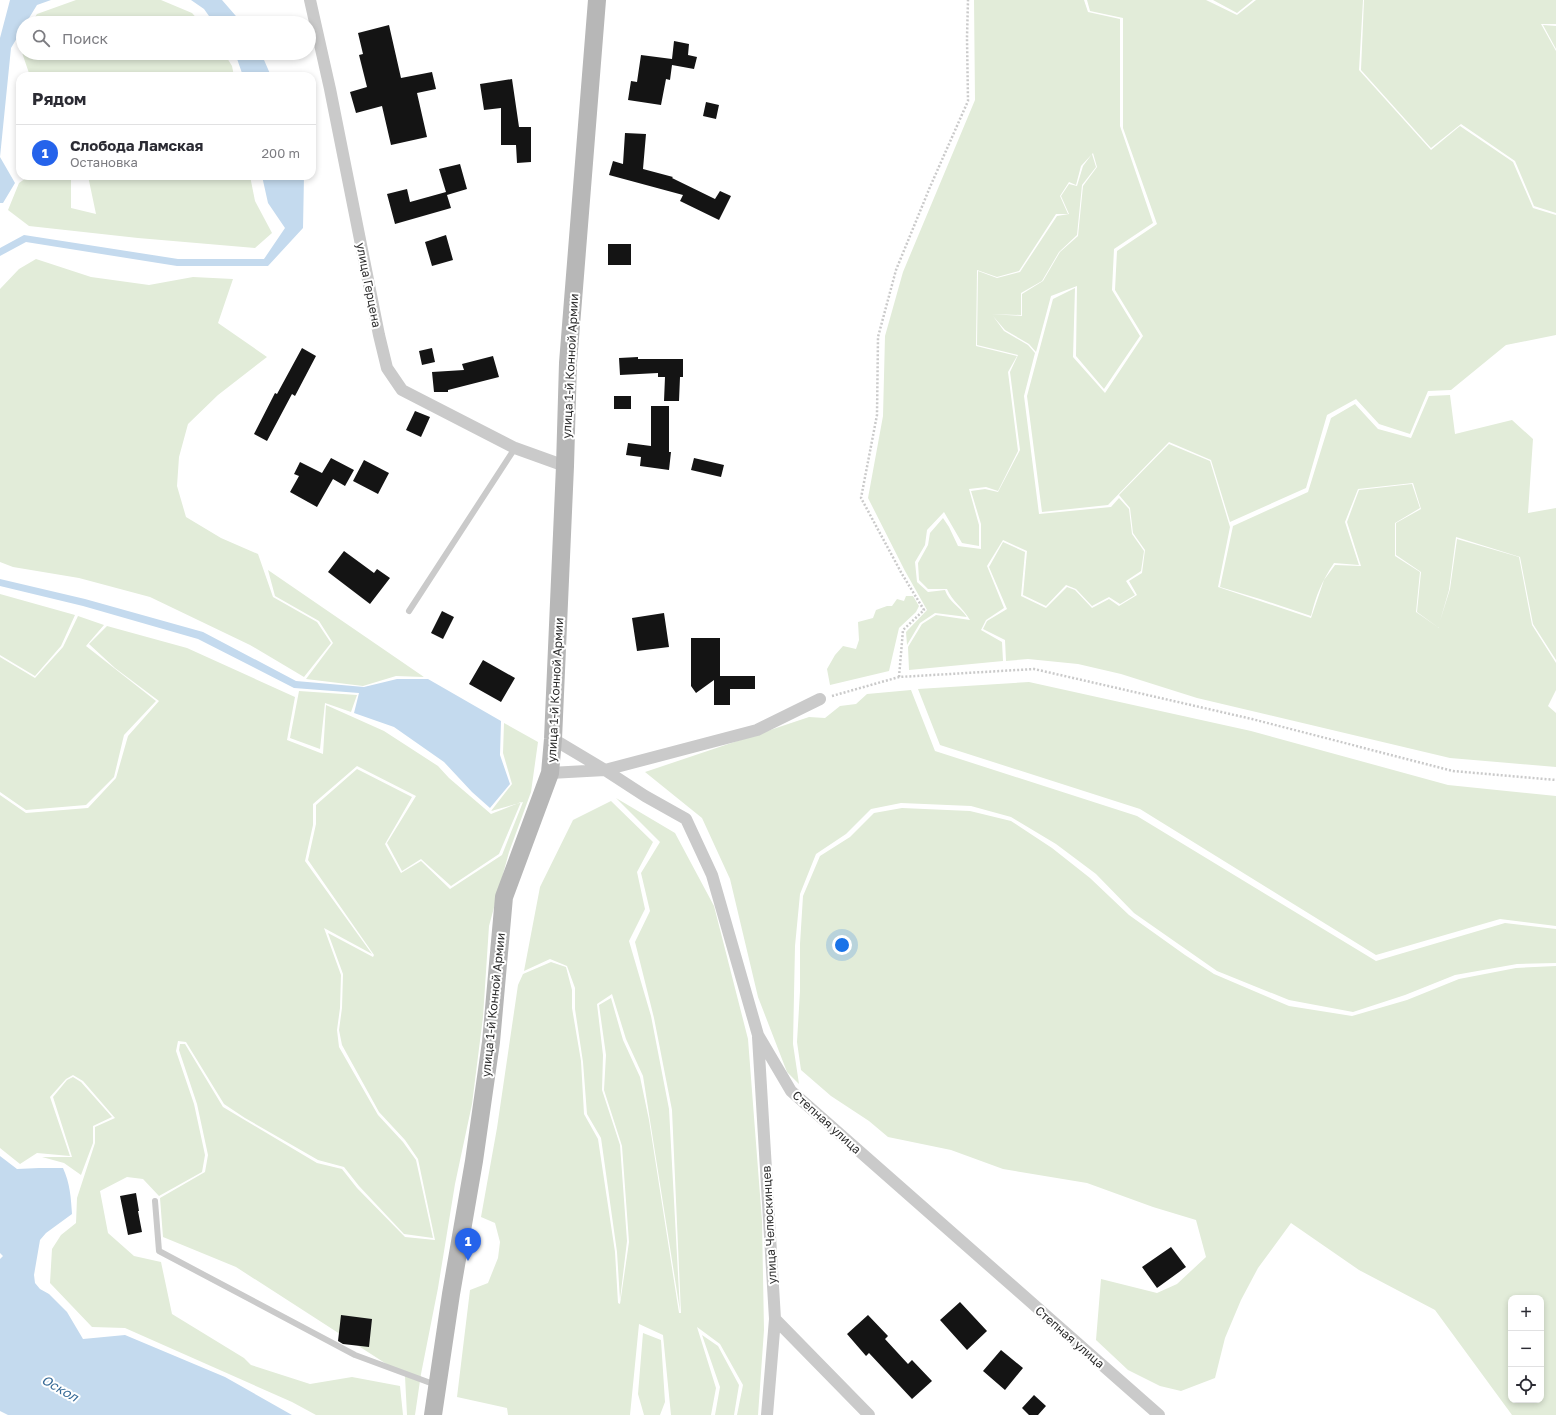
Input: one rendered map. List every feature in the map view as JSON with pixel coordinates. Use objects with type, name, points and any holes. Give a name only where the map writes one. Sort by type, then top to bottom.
[{"type":"main road","name":"улица 1-й Конной Армии","points":[[433,1415],[451,1294],[474,1161],[491,1042],[504,896],[550,773],[553,739],[565,466],[568,362],[597,0]]},
{"type":"street","name":"улица Герцена","points":[[310,0],[314,16]]},
{"type":"street","name":"улица Герцена","points":[[316,27],[387,368],[402,390],[515,448],[565,466]]},
{"type":"street","points":[[550,773],[605,770],[757,730],[820,699]]},
{"type":"street","name":"Степная улица","points":[[553,739],[645,796],[686,819],[712,875],[758,1035],[791,1091],[1159,1415]]},
{"type":"street","name":"улица Челюскинцев","points":[[758,1035],[775,1319],[767,1415]]},
{"type":"street","points":[[775,1319],[869,1415]]},
{"type":"lane","points":[[409,611],[515,448]]},
{"type":"lane","points":[[154,1201],[159,1252],[355,1355],[438,1386]]},
{"type":"path","points":[[899,678],[903,630],[924,610],[902,574],[861,498],[877,415],[878,337],[894,278],[930,187],[968,101],[968,0]]},
{"type":"path","points":[[820,699],[899,678],[1034,669],[1252,718],[1453,771],[1556,780]]},
{"type":"green space","points":[[76,0],[161,0],[192,13],[195,16],[36,16],[37,14]]},
{"type":"green space","points":[[974,0],[1084,0],[1088,12],[1120,19],[1120,126],[1153,223],[1114,249],[1112,290],[1140,336],[1104,389],[1076,356],[1077,286],[1051,296],[1036,352],[1029,344],[1005,330],[993,316],[1004,331],[1028,345],[1035,353],[1024,396],[1039,514],[1111,507],[1119,498],[1129,509],[1132,534],[1144,551],[1141,571],[1126,581],[1135,595],[1120,604],[1109,597],[1092,606],[1076,589],[1066,585],[1046,606],[1023,595],[1027,551],[1003,540],[987,566],[1004,608],[986,620],[981,630],[1002,642],[1003,661],[909,670],[908,647],[922,624],[936,615],[970,620],[947,589],[928,589],[919,580],[918,563],[928,545],[930,533],[943,518],[958,546],[981,549],[981,524],[971,491],[985,489],[998,492],[1020,450],[1010,372],[1018,355],[977,345],[978,271],[997,278],[1020,272],[1057,216],[1069,214],[1061,196],[1069,184],[1077,186],[1083,166],[1092,154],[1081,166],[1076,185],[1069,182],[1060,196],[1068,214],[1056,214],[1019,271],[997,277],[977,270],[976,346],[1017,356],[1008,372],[1018,451],[998,491],[986,487],[969,489],[979,525],[979,546],[962,543],[944,512],[927,530],[925,545],[915,562],[917,582],[928,592],[945,590],[949,598],[967,617],[935,613],[920,623],[907,645],[906,632],[927,610],[905,571],[868,498],[883,416],[885,336],[903,272],[975,100]],"holes":[[[1093,153],[1097,167],[1083,186],[1078,236],[1060,252],[1043,281],[1022,294],[1022,316],[991,314],[1021,315],[1021,293],[1042,281],[1059,252],[1077,235],[1082,185],[1096,167]]]},
{"type":"green space","points":[[1087,0],[1206,0],[1237,15],[1256,0],[1363,0],[1359,70],[1431,150],[1460,126],[1513,162],[1533,208],[1556,215],[1556,335],[1506,345],[1451,390],[1428,391],[1410,434],[1379,424],[1356,399],[1327,415],[1306,488],[1230,522],[1211,460],[1169,442],[1108,505],[1042,512],[1027,396],[1053,299],[1075,288],[1073,357],[1105,393],[1143,336],[1115,290],[1117,251],[1157,224],[1123,128],[1123,18],[1090,11]]},
{"type":"green space","points":[[1213,0],[1253,0],[1237,13]]},
{"type":"green space","points":[[1364,0],[1556,0],[1556,24],[1541,24],[1556,51],[1556,213],[1534,206],[1515,161],[1461,124],[1431,148],[1361,70]]},
{"type":"green space","points":[[1543,25],[1556,26],[1556,49]]},
{"type":"green space","points":[[25,60],[228,60],[233,72],[29,72]]},
{"type":"green space","points":[[23,180],[71,180],[71,208],[96,214],[89,180],[251,180],[255,201],[272,233],[255,248],[138,238],[29,226],[8,210],[19,183]]},
{"type":"green space","points":[[36,259],[91,277],[149,285],[193,277],[233,279],[218,323],[267,357],[218,395],[188,424],[179,457],[177,486],[186,517],[221,538],[258,554],[273,597],[317,622],[331,643],[304,677],[250,645],[150,597],[79,578],[13,567],[0,562],[0,289],[19,269]]},
{"type":"green space","points":[[1450,395],[1455,434],[1512,420],[1533,439],[1528,513],[1556,508],[1556,660],[1533,624],[1520,557],[1456,537],[1449,590],[1440,621],[1450,589],[1457,539],[1519,557],[1532,625],[1556,663],[1556,690],[1548,706],[1556,713],[1556,767],[1450,758],[1197,698],[1121,674],[1078,664],[1028,659],[1006,661],[1005,640],[983,629],[987,621],[1007,609],[989,567],[1003,542],[1025,552],[1021,596],[1046,608],[1067,587],[1075,590],[1092,608],[1109,599],[1119,606],[1137,595],[1129,581],[1142,573],[1145,550],[1133,533],[1130,508],[1119,495],[1169,444],[1210,461],[1230,527],[1218,587],[1311,618],[1324,580],[1315,601],[1311,616],[1220,587],[1233,526],[1308,492],[1331,418],[1355,404],[1378,429],[1411,438],[1429,396]],"holes":[[[1413,483],[1421,509],[1396,523],[1396,555],[1421,572],[1417,612],[1439,628],[1416,612],[1420,572],[1395,556],[1395,523],[1420,508],[1412,484],[1359,490],[1347,522],[1361,566],[1335,565],[1324,580],[1334,563],[1359,565],[1345,522],[1358,489]]]},
{"type":"green space","points":[[268,570],[424,677],[396,676],[363,686],[306,679],[333,643],[319,621],[275,596]]},
{"type":"green space","points":[[0,594],[75,615],[61,646],[35,676],[0,655]]},
{"type":"green space","points":[[906,596],[913,596],[919,606],[916,612],[899,628],[889,671],[830,685],[827,669],[835,655],[843,646],[856,649],[859,640],[858,622],[873,618],[876,610],[887,606],[892,606],[897,599],[904,601]]},
{"type":"green space","points":[[78,616],[104,625],[86,646],[156,701],[124,735],[114,777],[86,805],[26,810],[0,792],[0,657],[35,678],[63,647]]},
{"type":"green space","points":[[107,626],[187,648],[295,697],[287,740],[323,754],[326,705],[384,731],[438,766],[449,778],[491,814],[521,802],[499,854],[451,886],[421,859],[402,871],[387,843],[416,796],[357,766],[313,804],[313,825],[305,861],[372,954],[324,928],[341,975],[340,1008],[337,1030],[339,1047],[378,1115],[403,1142],[416,1160],[433,1238],[404,1234],[359,1186],[344,1167],[318,1160],[245,1118],[224,1104],[186,1042],[178,1041],[176,1051],[194,1104],[205,1155],[202,1172],[159,1196],[143,1179],[127,1177],[100,1191],[108,1233],[134,1256],[161,1262],[172,1314],[244,1358],[251,1365],[310,1384],[352,1377],[400,1386],[403,1415],[316,1415],[292,1402],[125,1328],[92,1327],[50,1283],[52,1249],[61,1235],[76,1223],[77,1198],[95,1143],[95,1127],[115,1118],[83,1081],[73,1075],[66,1079],[50,1097],[70,1156],[37,1153],[20,1164],[0,1148],[0,795],[26,813],[88,808],[116,778],[128,736],[159,701],[115,668],[89,644]]},
{"type":"green space","points":[[1029,682],[1251,731],[1448,785],[1556,796],[1556,926],[1500,919],[1376,955],[1140,809],[940,745],[918,689]]},
{"type":"green space","points":[[911,690],[935,751],[1137,816],[1376,961],[1505,923],[1556,929],[1556,963],[1517,964],[1455,975],[1405,995],[1353,1012],[1289,1000],[1217,971],[1134,913],[1096,874],[1056,844],[1011,817],[971,806],[901,803],[871,809],[846,834],[816,854],[800,894],[795,946],[793,1044],[799,1084],[787,1072],[758,997],[730,879],[702,818],[645,772],[809,717],[825,718],[840,706],[856,704],[867,694]]},
{"type":"green space","points":[[299,691],[357,695],[351,712],[325,703],[320,749],[290,738]]},
{"type":"green space","points":[[504,723],[538,742],[531,792],[509,852],[489,926],[483,1017],[472,1104],[455,1184],[415,1415],[407,1415],[405,1376],[236,1267],[163,1237],[160,1198],[205,1172],[208,1155],[197,1104],[179,1050],[180,1044],[185,1044],[223,1107],[317,1163],[342,1169],[357,1188],[405,1237],[435,1240],[418,1159],[405,1140],[379,1112],[342,1045],[339,1030],[342,1008],[343,974],[328,933],[373,957],[374,955],[308,860],[316,824],[316,805],[357,769],[412,797],[385,844],[401,873],[421,861],[450,889],[502,855],[523,802],[491,811],[512,784],[503,753]]},
{"type":"green space","points":[[616,798],[675,833],[714,906],[748,1039],[762,1221],[764,1330],[758,1415],[737,1415],[743,1385],[720,1344],[697,1327],[716,1388],[711,1415],[671,1415],[663,1335],[639,1324],[630,1415],[508,1415],[507,1408],[457,1397],[470,1290],[488,1283],[498,1258],[500,1242],[495,1223],[481,1217],[497,1128],[518,985],[523,974],[551,962],[566,967],[572,990],[572,1008],[581,1061],[584,1114],[598,1139],[615,1252],[618,1303],[620,1304],[629,1242],[622,1146],[604,1090],[606,1055],[599,1005],[611,998],[623,1040],[640,1077],[649,1120],[679,1313],[681,1313],[672,1110],[654,1018],[635,942],[650,911],[641,873],[660,842]]},
{"type":"green space","points":[[611,801],[653,842],[637,872],[645,909],[629,941],[651,1016],[669,1109],[680,1311],[643,1076],[626,1039],[612,994],[597,1004],[603,1055],[602,1090],[620,1145],[627,1241],[620,1300],[617,1252],[601,1138],[587,1114],[583,1062],[575,1009],[575,988],[567,966],[550,959],[524,971],[540,887],[573,820]]},
{"type":"green space","points":[[902,808],[970,811],[1011,821],[1052,848],[1090,878],[1129,915],[1185,955],[1214,974],[1289,1006],[1352,1016],[1407,1000],[1459,979],[1516,968],[1556,966],[1556,1415],[1512,1415],[1435,1310],[1359,1270],[1291,1223],[1258,1268],[1241,1300],[1225,1338],[1215,1378],[1181,1391],[1160,1386],[1128,1370],[1096,1340],[1101,1279],[1157,1293],[1177,1284],[1206,1257],[1196,1220],[1153,1207],[1087,1183],[1003,1169],[951,1150],[888,1137],[869,1121],[831,1096],[801,1070],[797,1042],[803,896],[820,856],[850,837],[874,813]]},
{"type":"green space","points":[[73,1077],[81,1082],[112,1117],[93,1126],[93,1143],[81,1175],[64,1163],[42,1157],[72,1157],[53,1097],[67,1080]]},
{"type":"green space","points":[[643,1333],[661,1340],[665,1402],[660,1415],[644,1415],[638,1394]]},
{"type":"green space","points":[[702,1335],[718,1346],[739,1385],[734,1415],[715,1415],[720,1387]]},
{"type":"water","points":[[10,0],[51,0],[37,5],[30,16],[16,16],[16,40],[11,48],[0,157],[0,38]]},
{"type":"water","points":[[191,0],[222,0],[236,16],[209,16],[204,9]]},
{"type":"water","points":[[237,60],[264,60],[269,72],[242,72]]},
{"type":"water","points":[[0,157],[15,183],[3,203],[0,203]]},
{"type":"water","points":[[263,180],[304,180],[303,228],[268,266],[177,266],[26,242],[0,256],[0,248],[24,235],[178,259],[264,259],[285,228],[268,203]]},
{"type":"water","points":[[0,579],[85,599],[203,632],[296,681],[364,687],[397,679],[428,679],[501,721],[500,755],[510,784],[490,808],[472,792],[444,762],[394,727],[354,713],[359,693],[294,688],[198,639],[83,606],[0,586]]},
{"type":"water","name":"Оскол","points":[[0,1156],[17,1169],[63,1168],[69,1185],[72,1214],[46,1233],[40,1240],[34,1275],[35,1283],[40,1289],[49,1294],[67,1312],[83,1339],[125,1335],[225,1377],[292,1415],[8,1415],[0,1411],[0,1259],[3,1256],[0,1253]]},
{"type":"building","points":[[389,25],[401,78],[432,72],[436,89],[417,93],[427,137],[391,145],[382,106],[356,113],[350,92],[367,87],[359,55],[363,54],[358,33]]},
{"type":"building","points":[[674,41],[689,44],[688,55],[697,57],[694,69],[672,65],[670,80],[666,79],[661,105],[628,100],[631,81],[637,82],[641,55],[672,59]]},
{"type":"building","points":[[512,79],[519,127],[531,127],[531,162],[517,163],[516,145],[501,145],[501,108],[484,110],[480,84]]},
{"type":"building","points":[[706,102],[719,105],[716,119],[703,116]]},
{"type":"building","points":[[625,133],[646,134],[643,169],[673,177],[672,178],[715,199],[720,191],[731,196],[719,220],[680,201],[683,195],[609,175],[613,161],[623,164]]},
{"type":"building","points":[[460,164],[467,189],[447,195],[451,208],[395,224],[387,194],[407,189],[410,202],[446,192],[439,169]]},
{"type":"building","points":[[446,235],[453,260],[432,266],[425,242]]},
{"type":"building","points":[[608,244],[631,244],[631,265],[608,265]]},
{"type":"building","points":[[302,348],[316,356],[295,396],[292,394],[267,441],[254,434],[275,393],[277,394]]},
{"type":"building","points":[[432,348],[435,362],[422,365],[419,351]]},
{"type":"building","points":[[493,356],[499,377],[448,390],[448,392],[434,392],[432,372],[464,370],[462,364]]},
{"type":"building","points":[[638,357],[638,359],[683,359],[683,377],[680,377],[679,401],[664,401],[665,377],[658,377],[658,373],[620,375],[619,358]]},
{"type":"building","points":[[614,396],[631,396],[631,409],[614,409]]},
{"type":"building","points":[[651,406],[669,406],[669,452],[671,452],[669,470],[640,466],[641,457],[626,455],[628,443],[651,446]]},
{"type":"building","points":[[415,411],[430,417],[421,437],[406,430]]},
{"type":"building","points":[[331,458],[354,470],[345,486],[333,479],[317,507],[290,492],[299,476],[294,474],[300,462],[322,473]]},
{"type":"building","points":[[694,458],[724,465],[721,477],[691,470]]},
{"type":"building","points":[[364,460],[389,473],[378,494],[353,481]]},
{"type":"building","points":[[344,551],[374,573],[377,569],[390,578],[370,604],[328,572]]},
{"type":"building","points":[[442,611],[454,617],[443,639],[431,633]]},
{"type":"building","points":[[664,613],[669,647],[637,651],[632,618]]},
{"type":"building","points":[[691,638],[720,638],[720,676],[755,676],[755,689],[730,689],[730,705],[714,705],[714,680],[696,693],[691,686]]},
{"type":"building","points":[[483,660],[515,678],[501,702],[469,684]]},
{"type":"building","points":[[136,1193],[142,1232],[128,1235],[120,1196]]},
{"type":"building","points":[[1171,1247],[1186,1267],[1157,1288],[1142,1267]]},
{"type":"building","points":[[960,1302],[987,1331],[967,1350],[940,1320]]},
{"type":"building","points":[[341,1315],[372,1319],[369,1347],[343,1344],[338,1341]]},
{"type":"building","points":[[868,1315],[888,1336],[885,1339],[908,1364],[912,1360],[932,1381],[912,1399],[869,1353],[866,1356],[847,1334]]},
{"type":"building","points":[[1001,1350],[1023,1368],[1005,1390],[983,1371]]},
{"type":"building","points":[[1034,1395],[1046,1406],[1038,1415],[1029,1415],[1022,1408]]},
{"type":"place","name":"Слобода Ламская","points":[[468,1261]]}]
